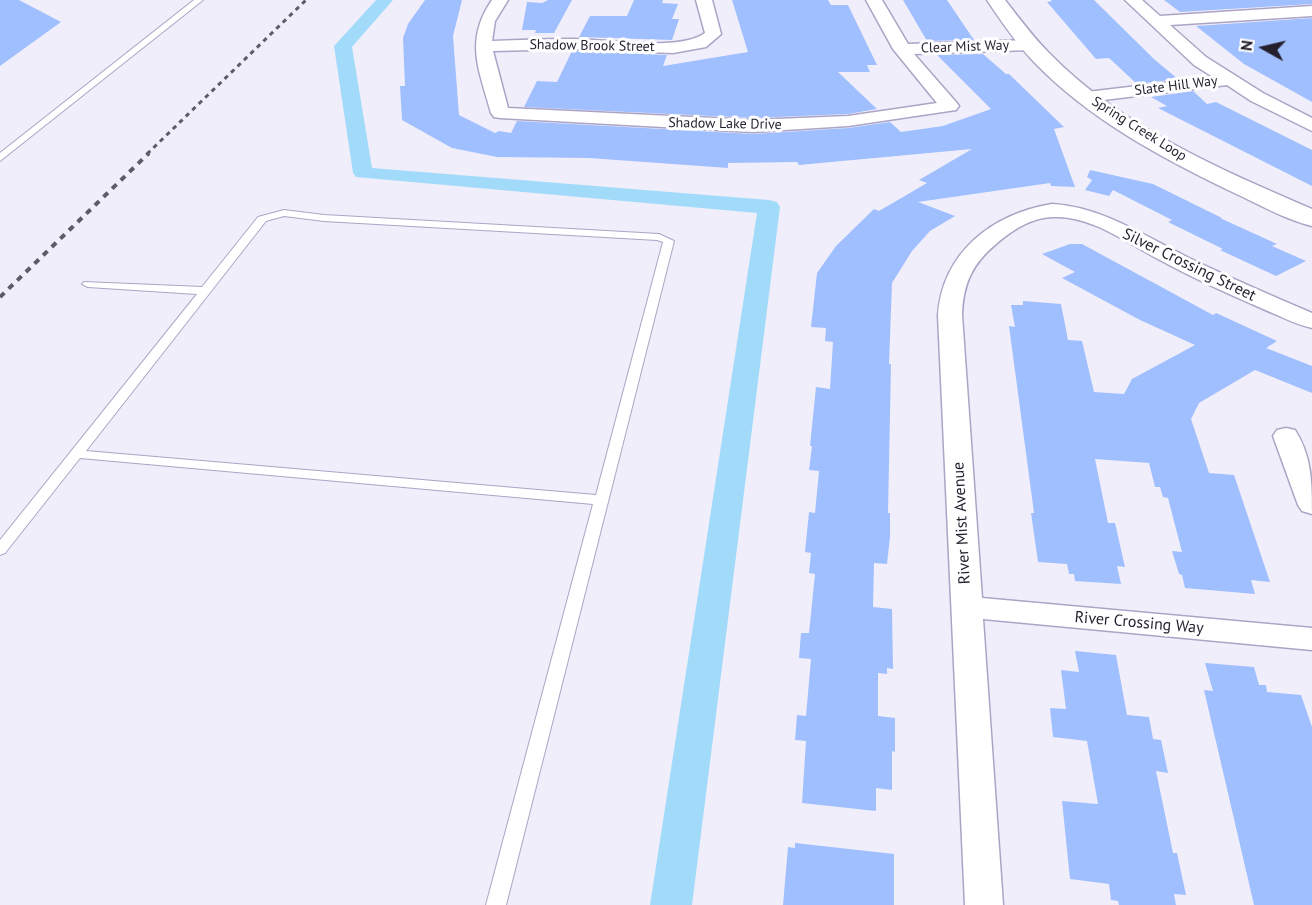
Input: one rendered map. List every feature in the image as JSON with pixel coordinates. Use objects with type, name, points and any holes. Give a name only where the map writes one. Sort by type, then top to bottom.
[{"type":"street","points":[[484,46],[484,30],[500,0]]},
{"type":"street","name":"Shadow Brook Street","points":[[484,46],[573,44],[673,48],[700,44],[713,34],[704,0]]},
{"type":"street","points":[[874,0],[901,49]]},
{"type":"street","name":"Spring Creek Loop","points":[[996,0],[1030,45],[1049,65],[1087,97],[1159,143],[1215,174],[1312,218]]},
{"type":"street","points":[[1133,0],[1180,45],[1228,80],[1312,125]]},
{"type":"street","points":[[1155,21],[1312,11]]},
{"type":"street","name":"Clear Mist Way","points":[[901,49],[1030,45]]},
{"type":"street","name":"Shadow Lake Drive","points":[[484,46],[500,113],[753,126],[848,121],[950,106],[901,49]]},
{"type":"street","name":"Slate Hill Way","points":[[1087,97],[1228,80]]},
{"type":"street","name":"River Mist Avenue","points":[[984,905],[950,315],[952,292],[959,272],[966,262],[991,237],[1010,224],[1040,211],[1066,211]]},
{"type":"street","name":"Silver Crossing Street","points":[[1066,211],[1101,222],[1196,270],[1312,321]]},
{"type":"street","points":[[1286,436],[1312,504]]},
{"type":"street","name":"River Crossing Way","points":[[967,607],[1312,639]]},
{"type":"lane","points":[[0,158],[199,0]]},
{"type":"lane","points":[[0,550],[254,226],[262,219],[284,213],[324,218],[664,238],[669,241],[496,905]]},
{"type":"lane","points":[[88,284],[204,291]]},
{"type":"lane","points":[[75,454],[602,500]]},
{"type":"building","points":[[0,0],[19,0],[61,22],[0,66]]},
{"type":"building","points":[[425,0],[462,0],[453,36],[459,115],[495,133],[499,131],[511,133],[517,121],[753,134],[848,128],[890,122],[901,132],[943,126],[991,109],[937,55],[983,54],[1006,74],[1009,74],[1064,127],[1054,129],[1075,187],[1051,186],[1050,183],[918,202],[955,216],[930,231],[912,251],[892,283],[889,364],[891,364],[888,513],[890,513],[890,537],[887,564],[874,563],[873,607],[892,609],[893,669],[887,668],[887,674],[878,673],[878,716],[895,718],[895,752],[892,751],[892,790],[876,788],[876,811],[802,803],[806,741],[795,740],[797,715],[806,716],[811,659],[799,658],[801,633],[809,633],[815,574],[809,573],[811,553],[805,552],[809,512],[815,513],[819,471],[809,470],[812,446],[810,446],[816,387],[830,389],[833,342],[825,341],[826,328],[811,327],[817,273],[836,246],[874,209],[879,211],[927,183],[919,180],[972,149],[799,165],[797,162],[728,163],[728,168],[589,158],[497,157],[452,148],[402,120],[400,86],[405,86],[403,38],[408,24]]},
{"type":"building","points":[[548,0],[572,0],[554,33],[522,30],[527,2],[542,3]]},
{"type":"building","points":[[634,0],[663,0],[662,3],[678,4],[672,19],[679,19],[672,40],[579,37],[590,16],[627,16]]},
{"type":"building","points":[[732,0],[828,0],[831,5],[848,5],[877,65],[867,65],[870,72],[838,72],[877,109],[848,114],[753,118],[524,107],[537,81],[557,82],[572,51],[667,55],[663,66],[748,52]]},
{"type":"building","points":[[903,0],[947,0],[974,40],[927,41]]},
{"type":"building","points":[[1051,0],[1094,0],[1155,60],[1178,79],[1137,84],[1109,58],[1096,59],[1047,2]]},
{"type":"building","points":[[1164,0],[1312,0],[1312,4],[1180,12]]},
{"type":"building","points":[[1312,18],[1312,102],[1244,64],[1196,26]]},
{"type":"building","points":[[1193,91],[1207,104],[1216,102],[1312,150],[1312,186],[1158,108],[1167,106],[1151,97]]},
{"type":"building","points":[[1090,170],[1153,184],[1277,244],[1272,246],[1306,261],[1276,276],[1220,250],[1223,249],[1168,222],[1172,220],[1113,190],[1109,196],[1085,190],[1092,180],[1087,177]]},
{"type":"building","points":[[1070,244],[1082,244],[1213,315],[1216,313],[1277,341],[1266,348],[1312,366],[1312,393],[1255,370],[1199,403],[1191,419],[1209,473],[1234,475],[1270,582],[1251,580],[1255,594],[1185,588],[1172,551],[1182,552],[1168,498],[1163,497],[1160,487],[1155,487],[1149,463],[1095,459],[1108,523],[1115,523],[1125,567],[1117,566],[1121,584],[1075,581],[1074,574],[1069,574],[1067,564],[1038,562],[1031,513],[1034,513],[1009,326],[1015,327],[1011,305],[1023,305],[1023,301],[1061,304],[1068,340],[1082,341],[1094,392],[1124,394],[1132,379],[1195,345],[1140,320],[1062,278],[1075,272],[1042,254]]},
{"type":"building","points":[[1075,651],[1116,655],[1127,715],[1149,717],[1153,739],[1161,740],[1168,773],[1156,771],[1173,853],[1177,853],[1186,895],[1174,894],[1176,905],[1119,905],[1118,901],[1111,900],[1109,884],[1070,879],[1062,801],[1098,804],[1087,741],[1053,737],[1050,708],[1066,709],[1061,670],[1079,672]]},
{"type":"building","points":[[1205,663],[1254,667],[1259,685],[1266,685],[1267,692],[1301,695],[1312,727],[1312,905],[1254,905],[1204,690],[1213,691]]},
{"type":"building","points":[[795,843],[894,854],[894,905],[783,905],[788,847],[795,848]]},
{"type":"waterway","points":[[385,0],[343,46],[363,173],[769,207],[671,905]]},
{"type":"railway","points":[[147,154],[306,0]]},
{"type":"railway","points":[[0,297],[149,153]]}]
